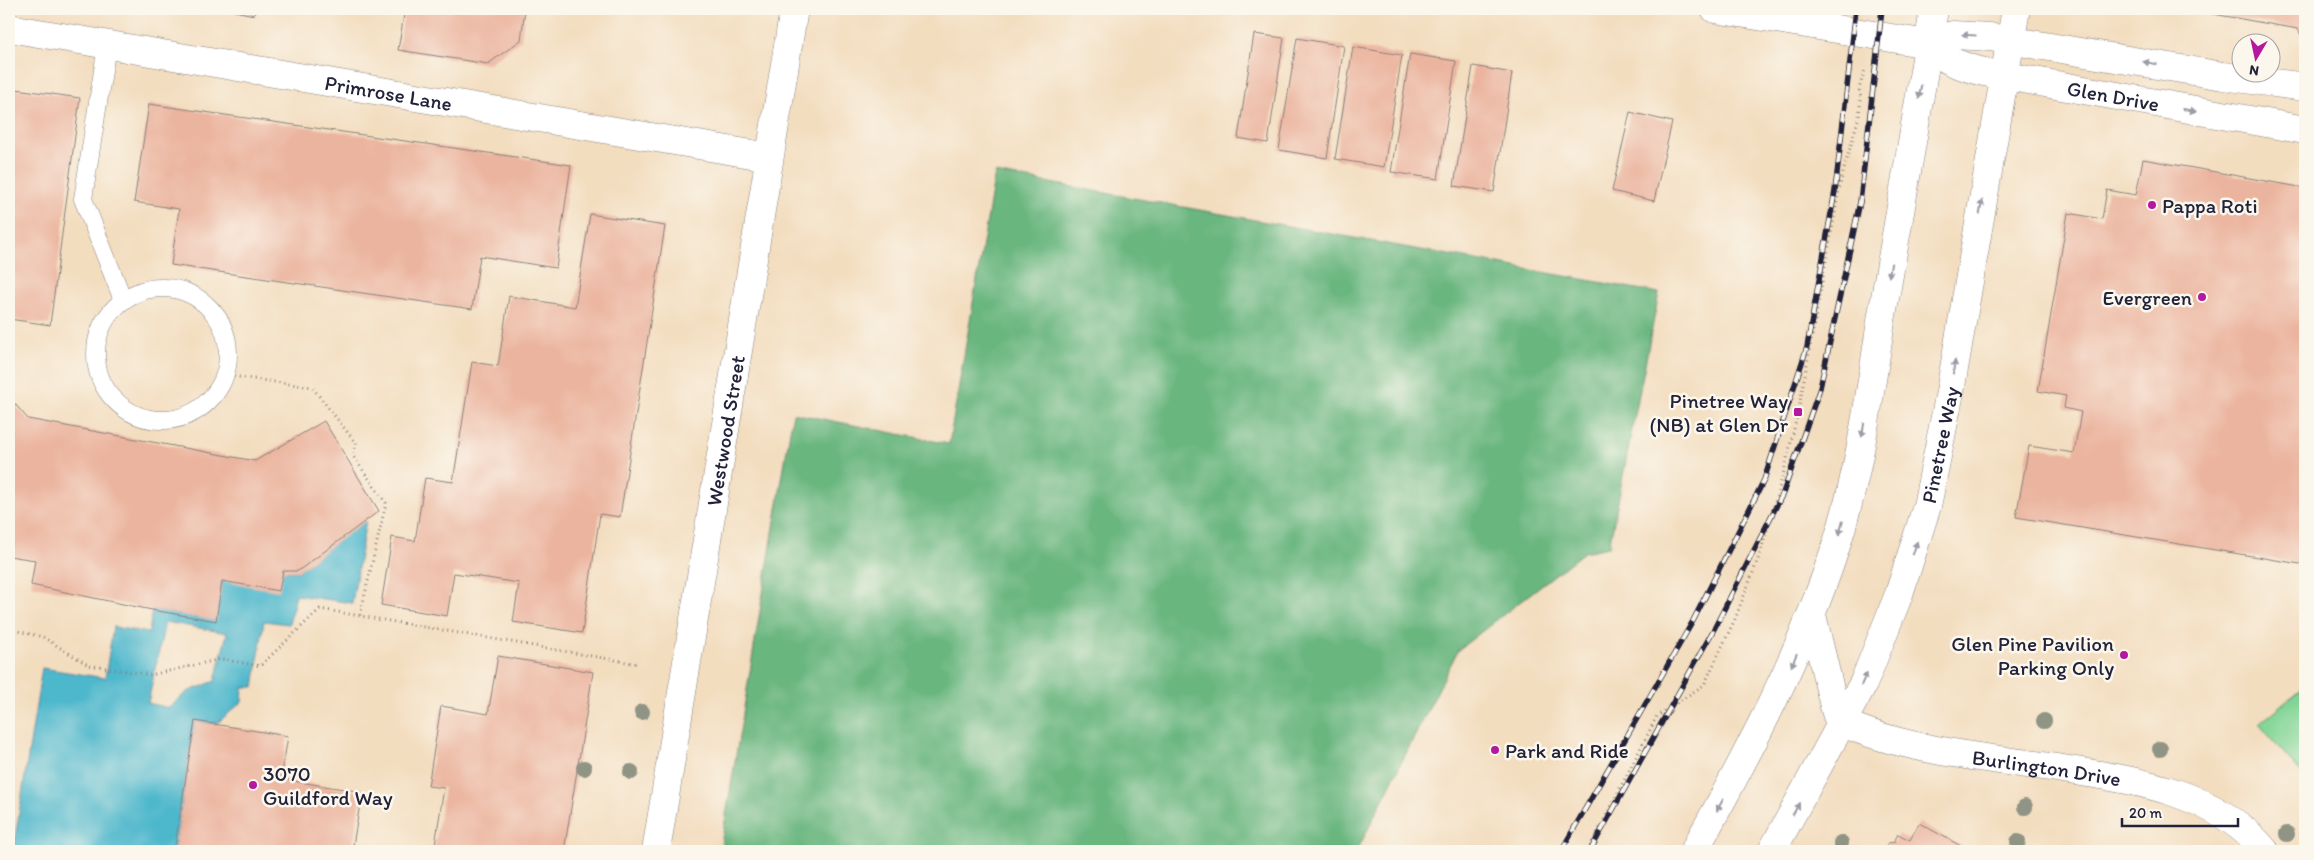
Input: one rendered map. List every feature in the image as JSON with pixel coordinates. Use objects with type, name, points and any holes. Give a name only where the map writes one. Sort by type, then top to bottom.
[{"type":"street","name":"Westwood Street","points":[[656,851],[794,9]]},
{"type":"street","name":"Glen Drive","points":[[1715,9],[1928,44],[1942,38],[1959,35],[2010,40],[2223,76],[2305,87]]},
{"type":"street","points":[[1694,851],[1760,732],[1792,664],[1837,545],[1855,473],[1934,9]]},
{"type":"street","name":"Pinetree Way","points":[[1772,851],[1843,723],[1883,636],[1928,506],[1950,392],[2016,9]]},
{"type":"street","name":"Primrose Lane","points":[[9,28],[769,157]]},
{"type":"street","name":"Glen Drive","points":[[1928,44],[1949,62],[2003,76],[2305,130]]},
{"type":"street","points":[[1812,615],[1834,706],[1837,716],[1843,723]]},
{"type":"street","name":"Burlington Drive","points":[[1843,723],[1890,740],[2110,777],[2176,792],[2221,814],[2243,829],[2265,851]]},
{"type":"lane","points":[[107,45],[83,198],[123,300]]},
{"type":"lane","points":[[169,288],[192,295],[210,308],[223,327],[227,339],[228,362],[222,384],[208,402],[188,415],[167,420],[144,419],[123,409],[107,392],[97,371],[97,337],[107,316],[123,300],[146,289],[169,288]]},
{"type":"path","points":[[1588,851],[1657,716],[1704,685],[1735,619],[1760,554],[1782,479],[1798,412],[1841,180],[1859,116],[1862,98],[1859,90],[1864,76]]},
{"type":"path","points":[[224,375],[312,387],[356,443],[353,456],[386,503],[360,616]]},
{"type":"path","points":[[9,629],[44,637],[88,665],[151,675],[221,659],[260,666],[320,609],[638,664]]},
{"type":"green space","points":[[995,173],[1659,293],[1609,547],[1584,552],[1458,650],[1357,851],[720,851],[793,413],[949,444]]},
{"type":"green space","points":[[2305,686],[2305,778],[2259,724]]},
{"type":"water","points":[[366,520],[352,603],[296,595],[289,624],[264,621],[254,687],[243,687],[242,702],[216,724],[195,721],[174,851],[13,851],[42,668],[105,678],[113,627],[149,633],[152,610],[215,620],[222,581],[283,571],[298,571]],"holes":[[[165,622],[227,633],[215,681],[187,692],[169,708],[148,703]]]},
{"type":"building","points":[[225,9],[255,9],[254,15]]},
{"type":"building","points":[[405,9],[525,9],[521,40],[488,64],[398,50]]},
{"type":"building","points":[[2185,9],[2305,9],[2305,42],[2298,29]]},
{"type":"building","points":[[1254,34],[1284,38],[1268,143],[1238,138]]},
{"type":"building","points":[[1297,38],[1344,46],[1327,158],[1279,150]]},
{"type":"building","points":[[1353,47],[1402,55],[1384,167],[1335,159]]},
{"type":"building","points":[[1410,54],[1456,61],[1438,179],[1391,172]]},
{"type":"building","points":[[1473,66],[1512,73],[1494,192],[1454,186]]},
{"type":"building","points":[[9,88],[80,98],[50,325],[9,319]]},
{"type":"building","points":[[149,104],[571,165],[556,268],[480,256],[472,309],[171,265],[179,209],[134,202]]},
{"type":"building","points":[[1630,112],[1672,122],[1654,201],[1612,191]]},
{"type":"building","points":[[2143,159],[2305,188],[2305,559],[2300,564],[2016,517],[2029,446],[2074,453],[2081,412],[2064,408],[2066,396],[2038,391],[2068,213],[2102,219],[2107,190],[2136,195]]},
{"type":"building","points":[[590,214],[665,226],[620,517],[600,514],[582,633],[513,622],[519,583],[454,573],[447,616],[381,605],[392,537],[415,541],[425,478],[453,482],[472,362],[498,366],[509,296],[575,307]]},
{"type":"building","points":[[9,397],[28,419],[255,461],[324,421],[379,511],[298,571],[283,571],[279,591],[222,581],[216,621],[31,585],[35,560],[9,556]]},
{"type":"building","points":[[498,656],[593,672],[564,851],[434,851],[444,788],[428,786],[441,706],[488,714]]},
{"type":"building","name":"3070 Guildford Way","points":[[195,721],[288,736],[281,779],[362,792],[352,851],[174,851]]},
{"type":"building","points":[[1919,823],[1970,851],[1884,851],[1888,843],[1894,842],[1898,834],[1910,840]]},
{"type":"railway","points":[[1561,851],[1693,621],[1764,480],[1807,347],[1835,191],[1856,9]]},
{"type":"railway","points":[[1590,851],[1714,629],[1783,493],[1820,388],[1860,202],[1882,9]]},
{"type":"place","name":"Pappa Roti","points":[[2152,205]]},
{"type":"place","name":"Evergreen","points":[[2202,297]]},
{"type":"place","name":"Pinetree Way (NB) at Glen Dr","points":[[1798,412]]},
{"type":"place","name":"Glen Pine Pavilion Parking Only","points":[[2124,655]]},
{"type":"place","name":"Park and Ride","points":[[1495,750]]},
{"type":"place","name":"3070 Guildford Way","points":[[253,785]]}]
